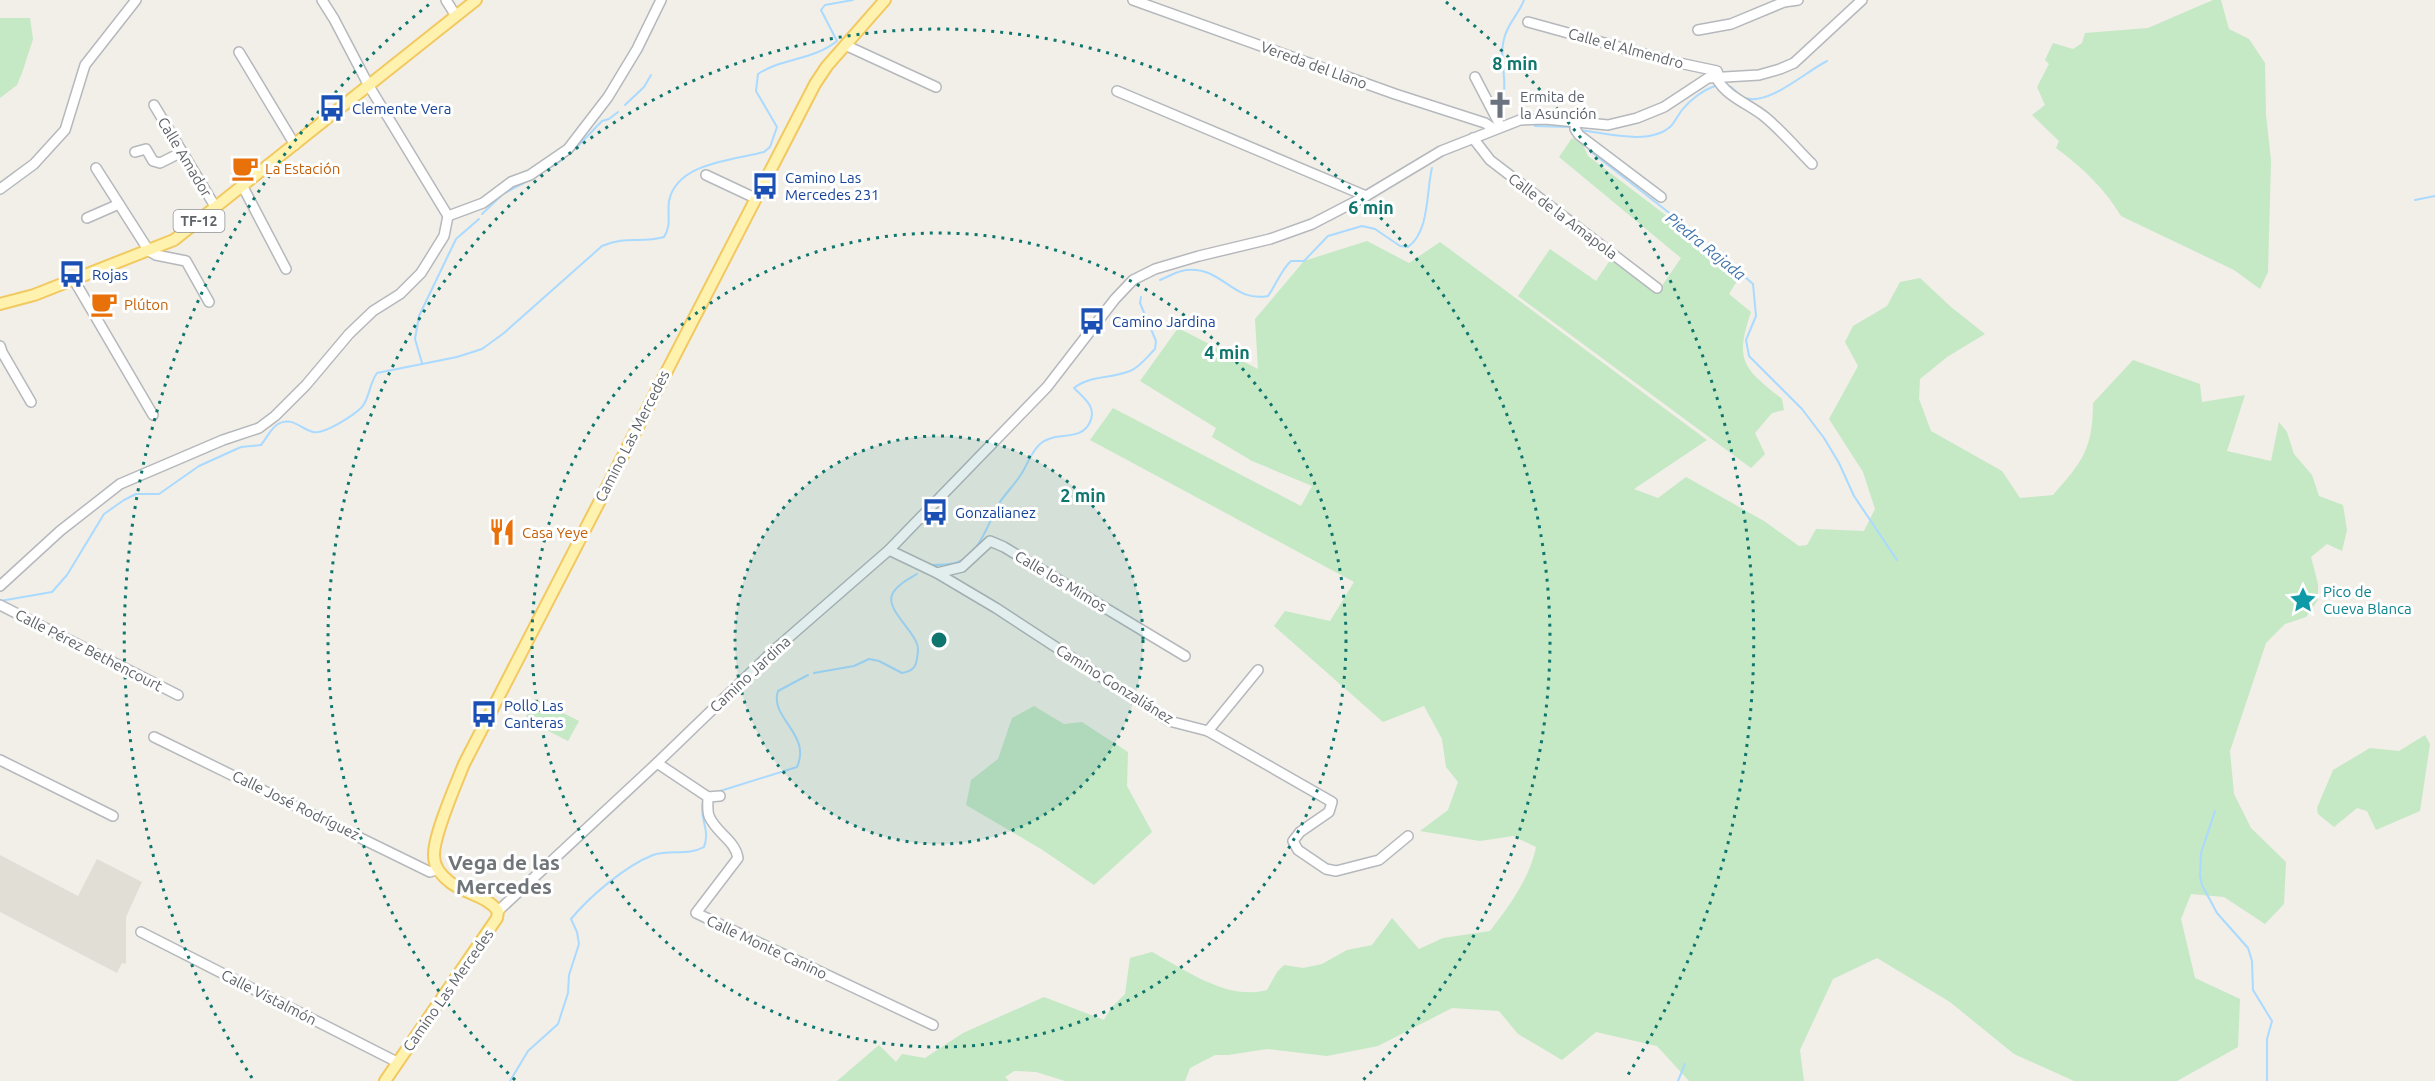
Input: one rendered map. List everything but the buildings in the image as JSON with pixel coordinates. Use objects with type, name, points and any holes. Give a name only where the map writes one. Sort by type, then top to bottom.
[{"type":"main road","name":"TF-12","points":[[0,304],[34,295],[174,240],[476,0]]},
{"type":"main road","name":"Camino Las Mercedes","points":[[385,1081],[497,918],[498,911],[493,905],[451,883],[438,870],[434,856],[464,764],[814,84],[885,0]]},
{"type":"street","points":[[3,185],[34,164],[65,129],[85,65],[136,0]]},
{"type":"street","points":[[0,586],[60,531],[120,484],[223,440],[259,428],[276,416],[349,334],[374,311],[400,294],[421,273],[444,236],[448,216],[369,86],[334,19],[321,0]]},
{"type":"street","points":[[446,0],[456,16]]},
{"type":"street","points":[[448,216],[483,203],[512,182],[530,175],[568,149],[608,98],[637,49],[661,0]]},
{"type":"street","name":"Vereda del Llano","points":[[1133,0],[1395,94],[1498,128]]},
{"type":"street","points":[[1698,30],[1731,24],[1784,2],[1798,0]]},
{"type":"street","name":"Camino Jardina","points":[[498,911],[772,652],[890,550],[1047,387],[1115,298],[1133,280],[1155,269],[1270,239],[1311,224],[1366,196],[1441,151],[1498,128],[1527,119],[1608,124],[1637,118],[1664,107],[1708,78],[1759,75],[1794,63],[1861,0]]},
{"type":"street","name":"Calle el Almendro","points":[[1528,22],[1670,61],[1717,71],[1719,79]]},
{"type":"street","points":[[845,45],[936,87]]},
{"type":"street","points":[[240,52],[295,145]]},
{"type":"street","points":[[1475,77],[1498,128]]},
{"type":"street","points":[[1719,79],[1720,86],[1764,117],[1812,164]]},
{"type":"street","points":[[1117,91],[1366,196]]},
{"type":"street","name":"Calle Amador","points":[[154,105],[216,208]]},
{"type":"street","points":[[1576,122],[1575,129],[1579,135],[1661,197]]},
{"type":"street","name":"Calle de la Amapola","points":[[1473,138],[1490,160],[1657,288]]},
{"type":"street","points":[[135,152],[146,149],[153,161],[160,163],[182,152]]},
{"type":"street","points":[[96,168],[149,251],[156,255],[186,261],[208,302]]},
{"type":"street","points":[[706,175],[755,198]]},
{"type":"street","points":[[243,187],[286,269]]},
{"type":"street","points":[[87,218],[119,204]]},
{"type":"street","points":[[74,280],[153,415]]},
{"type":"street","points":[[0,346],[32,402]]},
{"type":"street","name":"Calle los Mimos","points":[[938,573],[962,567],[990,541],[1004,547],[1185,656]]},
{"type":"street","name":"Camino Gonzaliánez","points":[[890,550],[938,573],[996,608],[1169,721],[1208,731],[1332,802],[1329,813],[1300,832],[1293,841],[1298,850],[1326,869],[1336,871],[1379,860],[1408,836]]},
{"type":"street","name":"Calle Pérez Bethencourt","points":[[0,605],[178,694]]},
{"type":"street","points":[[1208,731],[1258,670]]},
{"type":"street","name":"Calle José Rodríguez","points":[[154,737],[430,872],[438,870]]},
{"type":"street","points":[[0,760],[113,816]]},
{"type":"street","points":[[657,763],[708,797],[720,796]]},
{"type":"street","name":"Calle Monte Canino","points":[[708,797],[708,814],[715,826],[737,849],[738,858],[696,913],[933,1025]]},
{"type":"street","name":"Calle Vistalmón","points":[[141,932],[397,1062]]},
{"type":"shaded area","points":[[0,855],[78,896],[97,859],[142,882],[126,917],[126,964],[122,963],[117,973],[0,912]]},
{"type":"green space","points":[[2213,0],[2221,0],[2229,29],[2249,39],[2265,63],[2266,115],[2271,160],[2268,272],[2260,289],[2234,270],[2121,216],[2092,179],[2056,148],[2059,141],[2032,115],[2045,105],[2037,87],[2049,64],[2045,60],[2053,43],[2073,49],[2082,43],[2085,33],[2148,28]]},
{"type":"green space","points":[[0,18],[30,18],[33,39],[17,85],[0,98]]},
{"type":"green space","points":[[1572,138],[1583,145],[1588,156],[1676,223],[1737,281],[1729,294],[1751,312],[1743,342],[1746,363],[1759,379],[1782,399],[1784,410],[1772,413],[1755,433],[1765,454],[1751,468],[1518,296],[1550,249],[1596,281],[1612,257],[1657,293],[1681,258],[1559,157]]},
{"type":"green space","points":[[1367,241],[1409,263],[1440,242],[1707,440],[1634,489],[1658,498],[1686,477],[1764,521],[1799,546],[1807,545],[1816,529],[1864,531],[1875,509],[1863,472],[1829,419],[1858,366],[1845,342],[1853,326],[1887,306],[1900,282],[1920,278],[1985,334],[1947,357],[1920,379],[1919,399],[1931,431],[2002,471],[2020,498],[2053,495],[2084,454],[2091,432],[2093,403],[2133,360],[2200,384],[2202,402],[2245,395],[2227,451],[2271,461],[2279,422],[2287,432],[2294,454],[2312,475],[2319,496],[2343,505],[2347,530],[2342,551],[2327,544],[2311,557],[2318,584],[2318,600],[2306,617],[2285,624],[2266,643],[2230,751],[2234,794],[2251,828],[2286,862],[2284,904],[2265,924],[2224,897],[2191,894],[2181,919],[2195,978],[2240,999],[2238,1047],[2177,1081],[2074,1081],[2014,1054],[1950,1002],[1877,958],[1833,979],[1800,1050],[1804,1081],[1689,1081],[1657,1046],[1596,1032],[1562,1060],[1518,1034],[1499,1011],[1452,1008],[1378,1046],[1327,1056],[1267,1049],[1215,1055],[1190,1068],[1185,1081],[1065,1081],[1036,1072],[1014,1071],[1005,1077],[1009,1081],[837,1081],[879,1045],[896,1062],[902,1054],[925,1058],[963,1033],[1044,997],[1104,1020],[1111,1008],[1125,994],[1130,958],[1152,952],[1222,988],[1252,992],[1267,990],[1277,972],[1284,965],[1303,968],[1322,964],[1347,950],[1372,945],[1392,918],[1419,949],[1443,938],[1490,931],[1518,891],[1529,870],[1536,847],[1513,836],[1480,841],[1420,831],[1448,810],[1458,782],[1446,767],[1442,739],[1424,706],[1383,722],[1274,626],[1285,611],[1330,621],[1354,582],[1090,440],[1113,408],[1301,506],[1312,486],[1252,461],[1212,437],[1216,428],[1140,381],[1178,328],[1258,369],[1255,319],[1304,261]]},
{"type":"green space","points":[[535,699],[579,721],[568,741],[525,719]]},
{"type":"green space","points":[[1034,706],[1064,724],[1082,722],[1128,752],[1127,786],[1152,832],[1094,885],[1041,849],[966,805],[971,780],[998,759],[1012,718]]},
{"type":"green space","points":[[2425,735],[2430,744],[2420,811],[2376,830],[2367,811],[2357,808],[2334,827],[2318,814],[2317,808],[2333,770],[2370,748],[2399,751]]},
{"type":"waterway","points":[[0,601],[52,592],[67,575],[104,514],[124,500],[136,494],[159,494],[199,466],[241,447],[261,445],[273,428],[283,422],[292,422],[313,432],[331,428],[362,407],[377,373],[457,357],[482,349],[504,333],[602,246],[619,241],[664,237],[669,224],[669,201],[674,188],[683,178],[709,165],[764,152],[770,147],[777,127],[756,91],[758,74],[777,65],[818,52],[837,41],[821,10],[825,5],[853,0]]},
{"type":"waterway","points":[[1504,92],[1502,52],[1504,39],[1524,0]]},
{"type":"waterway","points":[[1745,98],[1755,99],[1776,93],[1827,61]]},
{"type":"waterway","points":[[625,105],[644,87],[651,75]]},
{"type":"waterway","points":[[1725,85],[1740,95]]},
{"type":"waterway","points":[[1580,130],[1627,137],[1640,137],[1662,132],[1671,126],[1689,103],[1701,93],[1715,86]]},
{"type":"waterway","points":[[539,174],[558,163],[602,121],[618,112]]},
{"type":"waterway","points":[[1535,126],[1569,127]]},
{"type":"waterway","name":"Piedra Rajada","points":[[1588,147],[1590,151],[1695,233],[1753,284],[1756,316],[1746,340],[1749,356],[1802,409],[1824,438],[1839,463],[1854,496],[1897,560]]},
{"type":"waterway","points":[[1160,280],[1186,270],[1199,270],[1219,278],[1245,294],[1256,297],[1268,296],[1291,261],[1304,261],[1328,236],[1362,226],[1375,229],[1400,246],[1408,247],[1415,240],[1424,221],[1432,168]]},
{"type":"waterway","points":[[482,214],[503,194],[531,179]]},
{"type":"waterway","points":[[2415,200],[2435,196]]},
{"type":"waterway","points":[[422,363],[415,339],[419,316],[456,239],[479,219]]},
{"type":"waterway","points":[[932,565],[955,563],[971,553],[1000,502],[1020,476],[1039,445],[1052,438],[1074,435],[1086,428],[1092,417],[1091,407],[1074,388],[1087,381],[1133,369],[1155,349],[1156,341],[1140,303],[1141,297]]},
{"type":"waterway","points":[[814,673],[854,666],[869,659],[879,661],[902,673],[913,668],[916,664],[918,646],[915,638],[896,613],[891,601],[896,588],[917,574]]},
{"type":"waterway","points":[[717,792],[797,767],[800,755],[799,745],[779,710],[778,691],[808,675]]},
{"type":"waterway","points":[[510,1081],[528,1051],[558,1024],[568,993],[569,975],[579,944],[571,919],[608,883],[642,860],[659,853],[692,851],[704,847],[706,835],[702,812],[703,801]]},
{"type":"waterway","points":[[2215,811],[2201,853],[2200,876],[2202,885],[2217,913],[2248,948],[2252,961],[2253,990],[2272,1021],[2267,1039],[2267,1081]]},
{"type":"waterway","points":[[1678,1081],[1685,1064]]},
{"type":"place","name":"Ermita de la Asunción","points":[[1500,105]]},
{"type":"place","name":"Clemente Vera","points":[[332,108]]},
{"type":"place","name":"La Estación","points":[[245,168]]},
{"type":"place","name":"Camino Las Mercedes 231","points":[[765,186]]},
{"type":"place","name":"Rojas","points":[[72,274]]},
{"type":"place","name":"Plúton","points":[[104,304]]},
{"type":"place","name":"Camino Jardina","points":[[1092,321]]},
{"type":"place","name":"Gonzalianez","points":[[935,512]]},
{"type":"place","name":"Casa Yeye","points":[[502,532]]},
{"type":"place","name":"Pico de Cueva Blanca","points":[[2303,600]]},
{"type":"place","name":"Pollo Las Canteras","points":[[484,714]]},
{"type":"district","name":"Vega de las Mercedes","points":[[504,874]]}]
